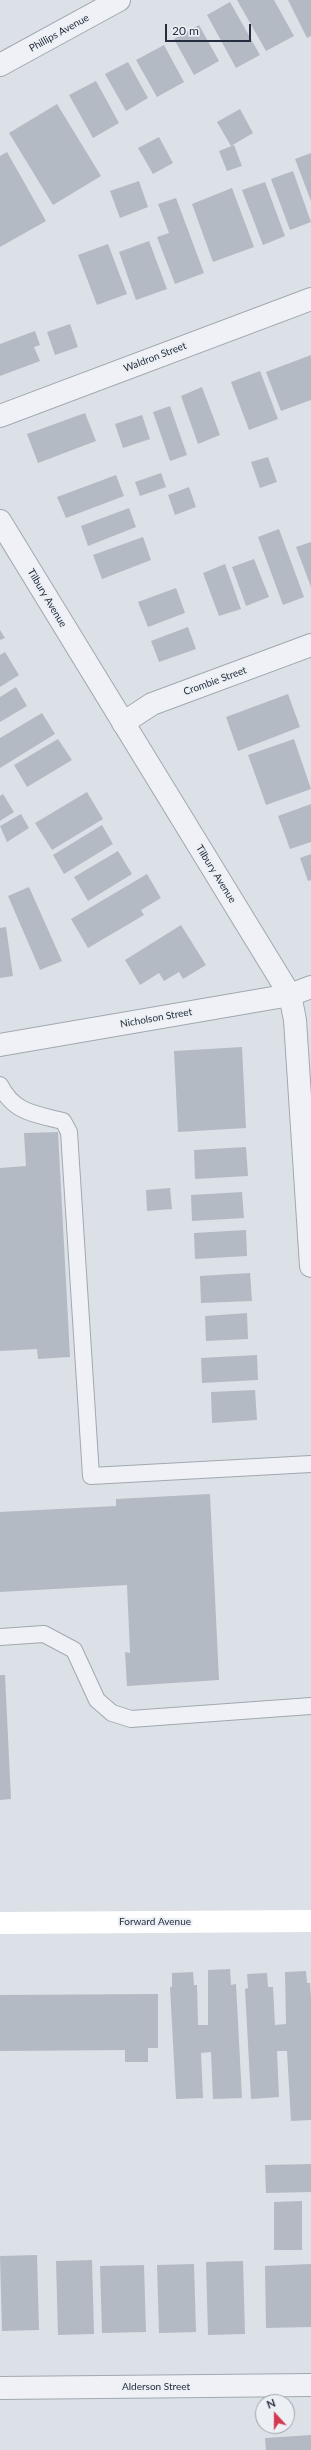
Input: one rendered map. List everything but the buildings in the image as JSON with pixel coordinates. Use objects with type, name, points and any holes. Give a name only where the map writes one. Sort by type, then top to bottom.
[{"type":"main road","name":"Forward Avenue","points":[[0,1923],[311,1921]]},
{"type":"street","name":"Phillips Avenue","points":[[0,65],[119,0]]},
{"type":"street","name":"Waldron Street","points":[[0,416],[311,299]]},
{"type":"street","name":"Tilbury Avenue","points":[[0,521],[290,995],[295,1020],[311,1266]]},
{"type":"street","name":"Crombie Street","points":[[123,723],[152,704],[311,646]]},
{"type":"street","name":"Nicholson Street","points":[[0,1045],[290,995],[311,988]]},
{"type":"street","name":"Alderson Street","points":[[0,2388],[311,2385]]},
{"type":"lane","points":[[0,1085],[5,1094],[19,1109],[63,1122],[69,1132],[91,1476],[311,1464]]},
{"type":"lane","points":[[0,1637],[44,1634],[74,1650],[97,1700],[112,1713],[131,1718],[311,1706]]}]
